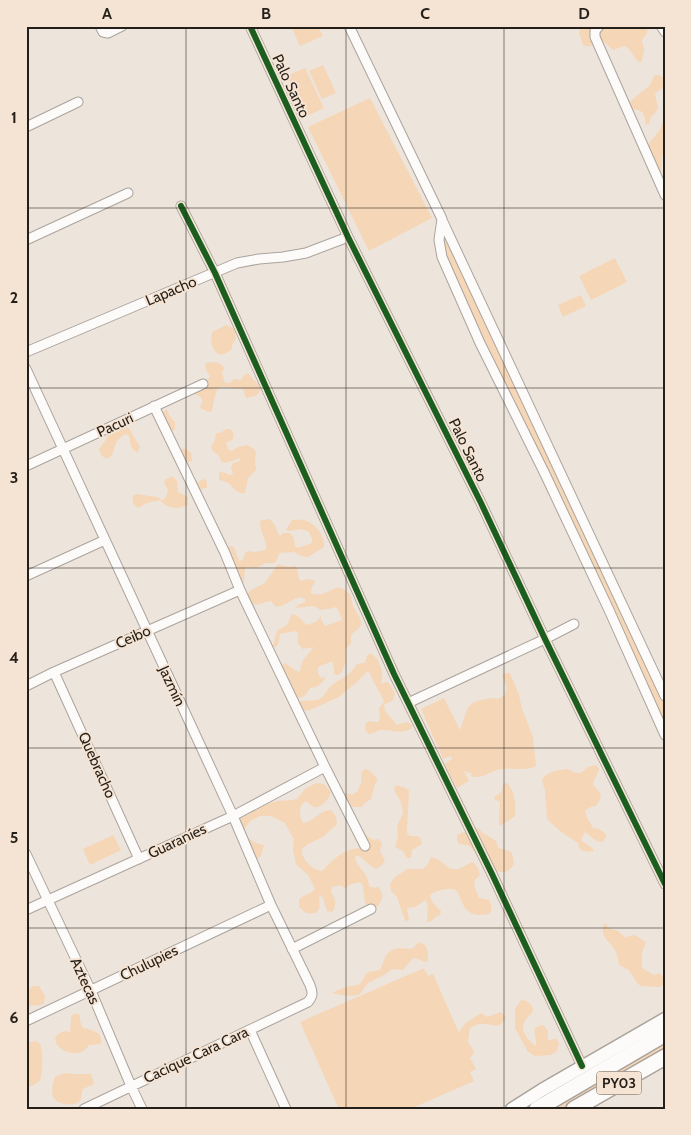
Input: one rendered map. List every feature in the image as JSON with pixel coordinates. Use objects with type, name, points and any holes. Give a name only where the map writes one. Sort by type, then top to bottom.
[{"type":"highway","name":"PY03","points":[[537,1109],[665,1034]]},
{"type":"highway","name":"PY03","points":[[574,1109],[665,1057]]},
{"type":"main road","name":"PY03","points":[[512,1109],[582,1066],[665,1019]]},
{"type":"street","points":[[100,26],[102,32],[108,33],[122,26]]},
{"type":"street","name":"Palo Santo","points":[[250,26],[348,237],[481,503],[665,884]]},
{"type":"street","points":[[349,26],[665,696]]},
{"type":"street","points":[[599,26],[595,30],[595,38],[665,195]]},
{"type":"street","points":[[661,26],[665,32]]},
{"type":"street","points":[[26,127],[78,102]]},
{"type":"street","points":[[26,240],[128,193]]},
{"type":"street","points":[[181,206],[216,272],[394,674],[492,874],[582,1066]]},
{"type":"street","points":[[442,220],[439,240],[442,257],[480,342],[605,601],[665,735]]},
{"type":"street","name":"Lapacho","points":[[26,352],[236,263],[306,253],[348,237]]},
{"type":"street","name":"Jazmín","points":[[26,369],[232,816],[271,905],[310,985],[313,993],[312,998],[308,1002]]},
{"type":"street","name":"Pacuri","points":[[26,466],[203,384]]},
{"type":"street","points":[[154,406],[225,553],[240,590],[365,846]]},
{"type":"street","points":[[26,576],[105,540]]},
{"type":"street","name":"Ceibo","points":[[26,686],[240,590]]},
{"type":"street","points":[[408,704],[574,624]]},
{"type":"street","name":"Quebracho","points":[[54,672],[139,858]]},
{"type":"street","name":"Guaraníes","points":[[26,910],[232,816],[325,767]]},
{"type":"street","name":"Aztecas","points":[[26,854],[91,991],[142,1109]]},
{"type":"street","name":"Chulupies","points":[[26,1021],[271,905]]},
{"type":"street","points":[[292,948],[371,910]]},
{"type":"street","name":"Cacique Cara Cara","points":[[84,1109],[308,1002]]},
{"type":"street","points":[[250,1030],[286,1109]]},
{"type":"shaded area","points":[[291,26],[318,26],[323,36],[300,46]]},
{"type":"shaded area","points":[[581,26],[648,26],[647,33],[642,40],[644,51],[641,63],[624,46],[613,50],[600,40],[592,46],[583,45],[579,33]]},
{"type":"shaded area","points":[[323,65],[336,93],[322,99],[309,71]]},
{"type":"shaded area","points":[[305,68],[324,108],[305,117],[287,76]]},
{"type":"shaded area","points":[[655,75],[665,78],[665,87],[655,93],[658,108],[651,117],[649,124],[646,124],[642,112],[629,109],[627,105],[649,87]]},
{"type":"shaded area","points":[[370,98],[432,218],[369,251],[308,127]]},
{"type":"shaded area","points":[[665,116],[665,153],[662,156],[661,177],[645,148],[659,131]]},
{"type":"shaded area","points":[[444,238],[620,603],[665,702],[665,724],[549,473],[482,338],[447,260]]},
{"type":"shaded area","points":[[615,258],[627,282],[591,300],[579,276]]},
{"type":"shaded area","points":[[581,295],[586,306],[563,317],[558,305]]},
{"type":"shaded area","points":[[226,325],[233,328],[236,339],[232,349],[227,353],[218,354],[213,348],[212,332]]},
{"type":"shaded area","points":[[217,362],[223,366],[222,373],[225,383],[230,383],[234,379],[241,380],[248,373],[261,388],[259,393],[253,397],[246,398],[243,389],[221,387],[217,389],[212,411],[209,412],[202,409],[200,406],[203,401],[202,399],[198,395],[190,393],[197,385],[205,382],[210,377],[205,367],[206,363]]},
{"type":"shaded area","points":[[165,410],[167,410],[175,422],[175,429],[170,433],[179,453],[182,449],[186,449],[191,453],[192,461],[186,463],[190,474],[198,482],[204,479],[207,481],[207,488],[199,492],[226,550],[230,546],[234,547],[239,561],[243,560],[245,553],[249,551],[266,550],[260,521],[268,519],[274,524],[280,536],[283,533],[290,533],[294,539],[295,546],[298,548],[312,543],[309,532],[302,529],[286,530],[292,520],[307,521],[315,526],[320,533],[324,547],[308,557],[294,552],[279,553],[274,563],[266,563],[256,568],[248,567],[245,569],[242,588],[195,493],[190,490],[186,483],[186,478],[163,418]]},
{"type":"shaded area","points":[[123,423],[129,428],[140,446],[138,452],[131,447],[129,436],[126,434],[118,441],[111,456],[104,458],[99,449],[108,434],[116,430]]},
{"type":"shaded area","points":[[230,429],[234,434],[233,439],[226,443],[228,449],[232,451],[247,445],[256,452],[256,470],[248,478],[245,493],[238,492],[229,483],[219,480],[219,472],[229,475],[233,474],[231,467],[233,463],[240,461],[240,458],[226,463],[222,462],[212,450],[211,446],[215,440],[216,433]]},
{"type":"shaded area","points":[[172,476],[177,481],[178,492],[188,497],[188,505],[173,508],[160,500],[146,503],[139,508],[135,505],[133,496],[136,494],[157,497],[163,500],[168,490],[164,483],[165,480]]},
{"type":"shaded area","points":[[278,564],[289,567],[296,566],[301,581],[314,580],[315,583],[312,586],[311,593],[324,594],[337,588],[345,590],[352,598],[353,606],[361,622],[360,627],[351,635],[351,644],[345,651],[346,660],[342,672],[338,675],[334,674],[332,662],[318,667],[318,673],[321,678],[324,677],[325,679],[319,685],[310,688],[306,695],[300,698],[294,698],[279,663],[283,665],[285,663],[300,672],[303,661],[314,647],[303,649],[297,641],[298,633],[295,631],[280,634],[278,645],[275,647],[267,646],[274,644],[278,630],[287,625],[292,614],[306,625],[316,622],[321,616],[325,626],[342,620],[336,607],[321,610],[314,606],[295,608],[305,602],[306,599],[299,597],[276,607],[271,601],[255,605],[246,599],[246,595],[251,590],[265,583]]},
{"type":"shaded area","points":[[370,653],[377,659],[381,667],[381,684],[388,682],[395,693],[393,700],[384,705],[385,711],[397,725],[407,722],[412,725],[412,728],[401,732],[380,730],[368,734],[365,729],[366,723],[370,721],[378,722],[380,718],[379,708],[384,702],[370,673],[367,672],[339,697],[310,710],[301,711],[297,702],[321,698],[331,686],[348,675],[357,664],[365,663]]},
{"type":"shaded area","points":[[510,673],[533,737],[536,766],[523,769],[501,769],[479,777],[470,776],[473,774],[464,771],[469,781],[457,788],[444,764],[452,759],[451,756],[443,759],[421,709],[444,698],[460,730],[468,707],[474,702],[490,698],[498,699],[505,695],[507,688],[502,674]]},
{"type":"shaded area","points":[[596,765],[599,768],[593,785],[601,794],[600,799],[597,805],[585,811],[593,828],[605,833],[606,837],[603,842],[600,842],[585,832],[581,840],[594,851],[589,852],[581,850],[578,843],[561,832],[547,819],[545,791],[542,780],[549,773],[556,771],[566,769],[580,773],[588,767]]},
{"type":"shaded area","points":[[365,769],[369,770],[378,779],[371,799],[362,807],[346,805],[343,796],[345,793],[352,795],[357,792],[361,783],[361,773]]},
{"type":"shaded area","points":[[316,783],[324,784],[331,792],[327,800],[320,806],[314,807],[306,801],[303,803],[300,810],[303,823],[310,821],[323,812],[331,810],[336,816],[337,824],[323,837],[302,849],[303,857],[311,866],[322,871],[340,855],[362,845],[361,829],[373,840],[380,840],[382,844],[380,851],[385,861],[377,869],[357,855],[355,857],[367,877],[369,886],[378,887],[381,892],[382,899],[377,907],[372,907],[365,903],[363,886],[360,882],[349,885],[346,889],[341,885],[332,887],[331,893],[334,897],[335,908],[332,912],[327,911],[323,898],[320,895],[320,905],[317,912],[306,913],[299,907],[299,900],[315,889],[309,876],[296,864],[293,850],[294,840],[285,823],[271,816],[260,816],[250,821],[244,829],[247,836],[254,842],[264,845],[261,855],[255,859],[235,819],[246,816],[262,806],[277,801],[294,800],[305,789]]},
{"type":"shaded area","points":[[507,783],[512,790],[514,798],[515,816],[500,826],[500,802],[494,799],[503,788],[503,784]]},
{"type":"shaded area","points":[[396,785],[409,791],[407,833],[410,836],[420,837],[422,844],[412,850],[411,858],[407,858],[403,851],[395,847],[398,837],[397,826],[403,813],[401,802],[394,789]]},
{"type":"shaded area","points":[[478,828],[496,841],[498,848],[512,853],[514,864],[509,870],[502,872],[493,870],[469,846],[458,843],[457,835]]},
{"type":"shaded area","points":[[113,835],[121,850],[90,865],[83,849]]},
{"type":"shaded area","points":[[431,857],[453,869],[473,862],[478,868],[480,875],[474,881],[475,888],[479,898],[489,900],[491,911],[489,914],[476,915],[469,912],[457,891],[445,889],[432,893],[430,896],[433,903],[441,911],[440,915],[427,922],[428,907],[425,900],[415,907],[407,908],[409,919],[406,922],[397,897],[391,891],[390,884],[394,878],[407,869],[423,869]]},
{"type":"shaded area","points":[[605,923],[610,929],[618,931],[626,938],[635,935],[646,942],[642,952],[642,968],[655,975],[659,973],[664,977],[664,984],[660,987],[641,986],[629,970],[619,965],[614,948],[604,936],[603,928]]},
{"type":"shaded area","points":[[419,942],[426,947],[427,962],[413,958],[403,970],[392,969],[368,983],[359,995],[347,996],[332,993],[345,987],[360,984],[366,974],[380,970],[386,955],[392,950],[399,948],[410,949]]},
{"type":"shaded area","points":[[424,968],[428,976],[433,974],[459,1033],[465,1024],[481,1013],[487,1017],[501,1012],[506,1017],[498,1026],[480,1024],[470,1028],[468,1042],[474,1051],[470,1058],[476,1069],[470,1072],[474,1081],[410,1109],[339,1109],[300,1022]]},
{"type":"shaded area","points":[[26,985],[30,989],[32,986],[39,986],[45,996],[44,1004],[29,1006],[26,1004]]},
{"type":"shaded area","points":[[521,1000],[528,1002],[533,1009],[523,1024],[525,1035],[536,1046],[535,1030],[538,1026],[543,1025],[548,1031],[548,1039],[550,1041],[557,1039],[559,1043],[557,1051],[551,1055],[535,1056],[528,1052],[515,1028],[515,1009]]},
{"type":"shaded area","points":[[75,1014],[79,1014],[83,1028],[99,1034],[101,1044],[89,1045],[83,1051],[75,1053],[68,1052],[57,1044],[55,1039],[58,1034],[67,1031],[70,1033],[71,1018]]},
{"type":"shaded area","points":[[665,1040],[665,1050],[563,1109],[546,1109]]},
{"type":"shaded area","points":[[37,1041],[42,1051],[41,1077],[37,1083],[26,1088],[26,1044]]},
{"type":"shaded area","points":[[67,1073],[91,1074],[94,1084],[83,1089],[80,1101],[74,1104],[59,1102],[52,1093],[55,1077]]},
{"type":"cycle path","points":[[250,26],[348,237],[481,503],[545,639],[665,884]]},
{"type":"cycle path","points":[[181,206],[215,273],[394,674],[492,874],[582,1066]]}]
